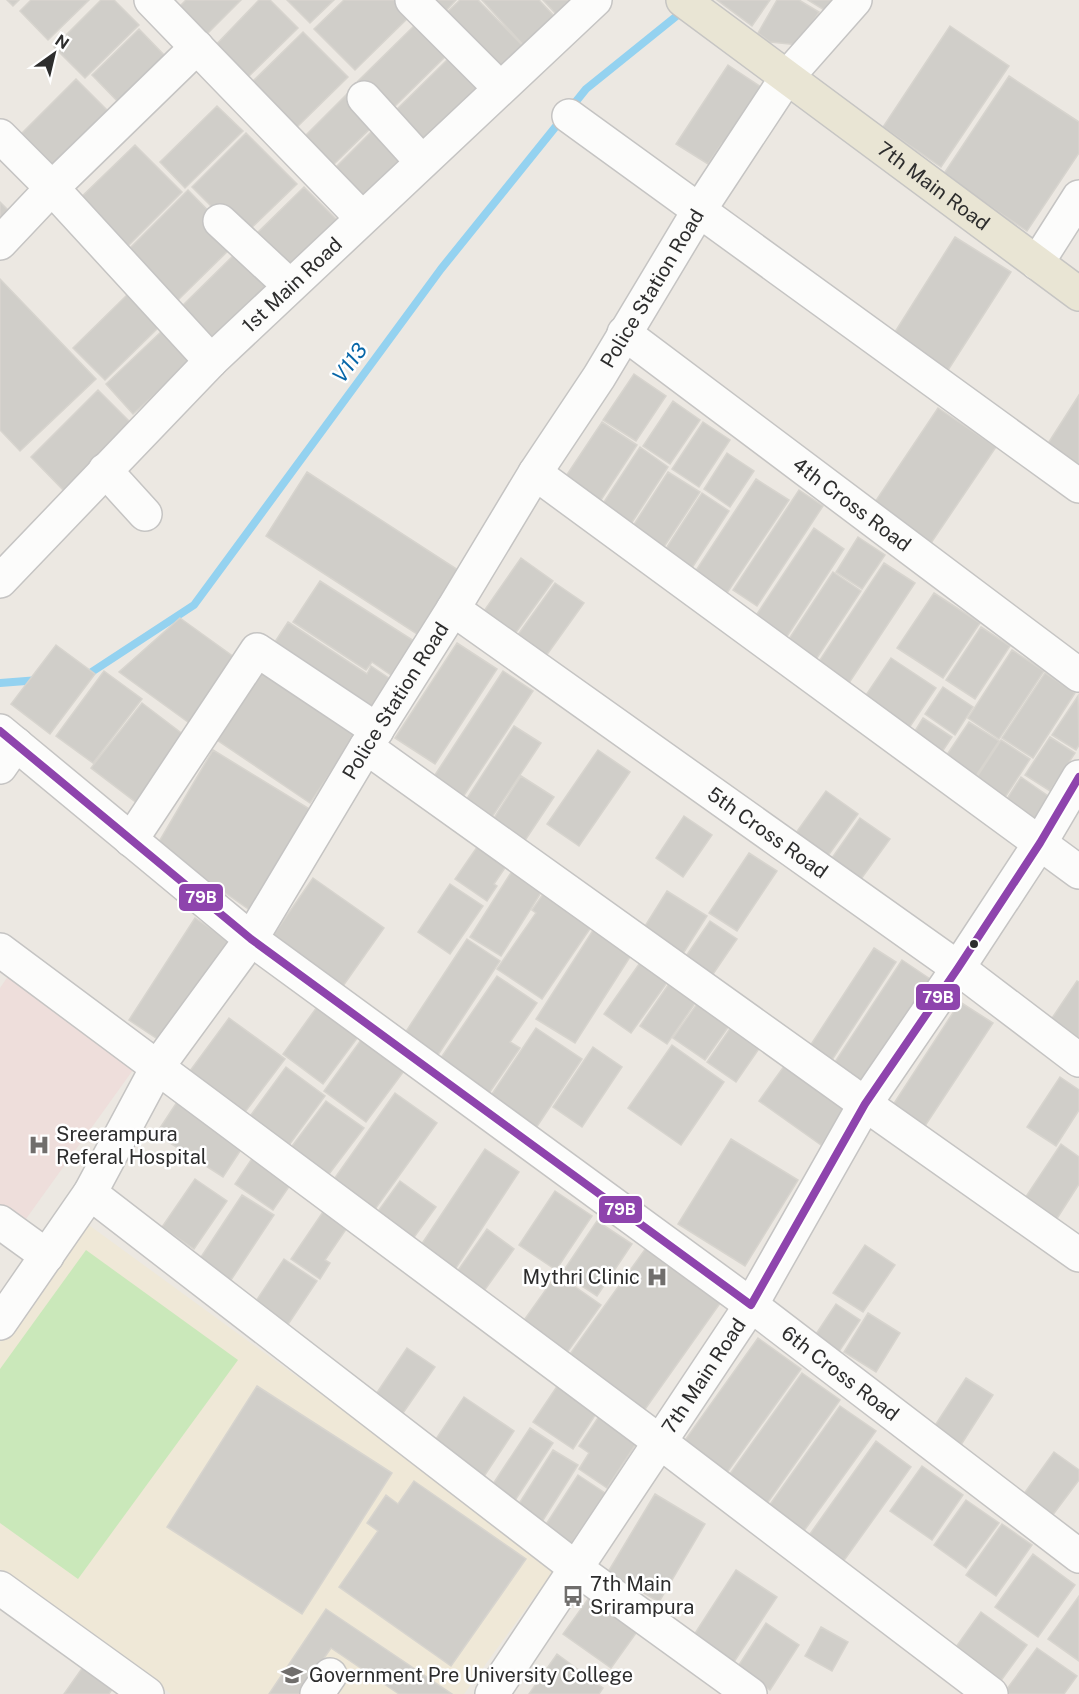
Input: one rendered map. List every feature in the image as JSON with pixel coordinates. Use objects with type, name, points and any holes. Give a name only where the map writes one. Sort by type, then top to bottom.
[{"type":"main road","name":"7th Main Road","points":[[683,0],[1079,294]]},
{"type":"street","points":[[151,0],[362,218]]},
{"type":"street","points":[[412,0],[500,88]]},
{"type":"street","name":"1st Main Road","points":[[0,580],[211,361],[595,0]]},
{"type":"street","name":"Police Station Road","points":[[0,1323],[90,1193],[158,1066],[251,939],[372,738],[535,473],[599,377],[698,212],[787,77],[855,0]]},
{"type":"street","points":[[0,243],[52,188],[197,47]]},
{"type":"street","points":[[364,98],[422,162]]},
{"type":"street","points":[[569,116],[698,212],[1079,486]]},
{"type":"street","points":[[0,136],[52,188],[211,361]]},
{"type":"street","points":[[1037,263],[1079,196]]},
{"type":"street","points":[[220,221],[290,286]]},
{"type":"street","name":"4th Cross Road","points":[[624,333],[1079,675]]},
{"type":"street","points":[[105,471],[145,514]]},
{"type":"street","points":[[535,473],[1079,872]]},
{"type":"street","name":"5th Cross Road","points":[[453,609],[958,968],[1079,1060]]},
{"type":"street","points":[[131,840],[257,650],[865,1104],[1079,1255]]},
{"type":"street","name":"6th Cross Road","points":[[5,747],[131,840],[251,939],[751,1305],[1079,1557]]},
{"type":"street","name":"7th Main Road","points":[[492,1694],[751,1305],[865,1104],[1040,843],[1079,777]]},
{"type":"street","points":[[0,950],[660,1442],[991,1694]]},
{"type":"street","points":[[90,1193],[577,1569],[750,1694]]},
{"type":"street","points":[[0,1222],[47,1256]]},
{"type":"street","points":[[0,1588],[131,1689]]},
{"type":"shaded area","name":"Sreerampura Referal Hospital","points":[[11,972],[138,1063],[13,1237],[0,1228],[0,988]]},
{"type":"shaded area","points":[[86,1223],[557,1566],[464,1694],[171,1694],[0,1569],[0,1342]]},
{"type":"green space","points":[[86,1250],[238,1360],[78,1579],[0,1523],[0,1369]]},
{"type":"building","points":[[7,0],[19,0],[13,6]]},
{"type":"building","points":[[31,0],[89,0],[48,40],[20,11]]},
{"type":"building","points":[[101,0],[114,0],[139,25],[85,78],[54,47]]},
{"type":"building","points":[[186,0],[241,0],[200,41],[172,14]]},
{"type":"building","points":[[259,0],[270,0],[298,28],[240,85],[209,52]]},
{"type":"building","points":[[287,0],[334,0],[310,23]]},
{"type":"building","points":[[344,0],[400,0],[413,13],[355,70],[314,29]]},
{"type":"building","points":[[431,0],[456,0],[444,13]]},
{"type":"building","points":[[460,0],[478,0],[524,47],[497,73],[442,17]]},
{"type":"building","points":[[482,0],[539,0],[557,19],[526,48]]},
{"type":"building","points":[[543,0],[589,0],[565,24]]},
{"type":"building","points":[[717,0],[770,0],[752,26]]},
{"type":"building","points":[[777,0],[799,0],[819,12],[799,45],[770,42],[758,33]]},
{"type":"building","points":[[808,0],[837,0],[829,13]]},
{"type":"building","points":[[420,20],[451,51],[388,113],[358,81]]},
{"type":"building","points":[[950,26],[1009,66],[941,167],[883,127]]},
{"type":"building","points":[[139,29],[169,60],[122,106],[92,75]]},
{"type":"building","points":[[303,32],[348,77],[292,132],[247,87]]},
{"type":"building","points":[[450,57],[484,92],[424,151],[390,116]]},
{"type":"building","points":[[728,65],[770,93],[733,151],[722,143],[708,164],[676,144]]},
{"type":"building","points":[[1009,76],[1079,122],[1079,153],[1027,231],[943,175]]},
{"type":"building","points":[[76,79],[117,120],[57,179],[17,138]]},
{"type":"building","points":[[350,91],[379,120],[329,169],[300,141]]},
{"type":"building","points":[[217,106],[243,131],[185,188],[160,162]]},
{"type":"building","points":[[380,123],[410,154],[360,203],[330,173]]},
{"type":"building","points":[[246,133],[297,184],[242,237],[192,187]]},
{"type":"building","points":[[135,145],[182,192],[123,251],[75,203]]},
{"type":"building","points":[[304,187],[341,224],[285,279],[248,242]]},
{"type":"building","points":[[188,190],[238,241],[175,303],[125,253]]},
{"type":"building","points":[[0,202],[12,214],[0,225]]},
{"type":"building","points":[[955,237],[1011,272],[943,378],[888,343]]},
{"type":"building","points":[[241,248],[276,283],[214,344],[179,309]]},
{"type":"building","points":[[0,279],[96,379],[20,451],[0,430]]},
{"type":"building","points":[[128,294],[160,326],[105,380],[73,348]]},
{"type":"building","points":[[164,329],[193,360],[133,414],[106,384]]},
{"type":"building","points":[[634,374],[666,396],[636,441],[603,420]]},
{"type":"building","points":[[98,390],[132,424],[64,491],[31,457]]},
{"type":"building","points":[[1079,395],[1079,465],[1047,445]]},
{"type":"building","points":[[673,401],[700,420],[670,464],[643,446]]},
{"type":"building","points":[[938,408],[996,447],[929,546],[871,508]]},
{"type":"building","points":[[602,422],[637,445],[599,503],[564,479]]},
{"type":"building","points":[[703,422],[730,440],[699,487],[672,469]]},
{"type":"building","points":[[640,447],[668,467],[631,524],[602,505]]},
{"type":"building","points":[[727,453],[754,471],[730,507],[704,489]]},
{"type":"building","points":[[307,472],[458,570],[417,634],[266,536]]},
{"type":"building","points":[[668,472],[700,492],[662,550],[631,529]]},
{"type":"building","points":[[756,479],[789,500],[727,593],[695,572]]},
{"type":"building","points":[[799,490],[823,506],[757,606],[733,590]]},
{"type":"building","points":[[702,493],[729,511],[692,568],[665,550]]},
{"type":"building","points":[[814,528],[844,549],[784,641],[753,620]]},
{"type":"building","points":[[858,537],[885,555],[862,589],[836,572]]},
{"type":"building","points":[[521,558],[553,581],[515,634],[484,611]]},
{"type":"building","points":[[884,563],[915,583],[847,686],[816,666]]},
{"type":"building","points":[[833,572],[861,591],[815,661],[787,642]]},
{"type":"building","points":[[320,581],[414,641],[391,675],[372,662],[366,670],[293,622]]},
{"type":"building","points":[[555,583],[584,603],[546,656],[517,636]]},
{"type":"building","points":[[934,593],[980,623],[943,678],[897,648]]},
{"type":"building","points":[[180,618],[245,665],[199,730],[119,672]]},
{"type":"building","points":[[288,622],[367,674],[371,666],[393,681],[368,719],[267,654]]},
{"type":"building","points":[[981,627],[1010,646],[975,699],[946,680]]},
{"type":"building","points":[[457,643],[497,669],[435,764],[395,738]]},
{"type":"building","points":[[56,645],[95,674],[50,734],[11,704]]},
{"type":"building","points":[[1012,650],[1044,671],[999,739],[968,718]]},
{"type":"building","points":[[891,658],[936,688],[907,731],[862,701]]},
{"type":"building","points":[[261,669],[357,733],[310,803],[214,738]]},
{"type":"building","points":[[104,671],[142,699],[93,763],[56,736]]},
{"type":"building","points":[[503,671],[533,691],[461,800],[431,781]]},
{"type":"building","points":[[1045,673],[1075,693],[1033,758],[1002,738]]},
{"type":"building","points":[[943,687],[973,707],[955,735],[925,714]]},
{"type":"building","points":[[1078,696],[1079,745],[1076,750],[1052,735]]},
{"type":"building","points":[[142,703],[193,742],[142,807],[91,768]]},
{"type":"building","points":[[923,718],[952,737],[938,758],[910,739]]},
{"type":"building","points":[[969,722],[999,741],[972,782],[942,762]]},
{"type":"building","points":[[514,726],[541,743],[492,817],[466,800]]},
{"type":"building","points":[[1050,737],[1075,753],[1050,791],[1025,775]]},
{"type":"building","points":[[1001,740],[1030,759],[1002,802],[973,783]]},
{"type":"building","points":[[213,750],[316,813],[254,913],[157,845]]},
{"type":"building","points":[[598,750],[630,772],[579,846],[547,824]]},
{"type":"building","points":[[521,776],[554,797],[524,842],[492,821]]},
{"type":"building","points":[[1021,777],[1051,798],[1033,825],[1003,805]]},
{"type":"building","points":[[826,791],[858,814],[825,860],[793,837]]},
{"type":"building","points":[[684,816],[712,835],[683,877],[656,858]]},
{"type":"building","points":[[860,818],[890,839],[856,886],[827,865]]},
{"type":"building","points":[[484,837],[513,856],[494,884],[497,886],[487,901],[455,879]]},
{"type":"building","points":[[749,853],[777,871],[737,931],[709,913]]},
{"type":"building","points":[[519,860],[549,880],[501,956],[470,937]]},
{"type":"building","points":[[313,878],[384,928],[343,986],[272,937]]},
{"type":"building","points":[[450,884],[483,906],[450,954],[418,932]]},
{"type":"building","points":[[550,884],[598,917],[542,999],[497,969],[536,913],[532,910]]},
{"type":"building","points":[[667,891],[707,916],[679,960],[640,934]]},
{"type":"building","points":[[195,918],[231,942],[165,1044],[129,1020]]},
{"type":"building","points":[[599,921],[637,946],[575,1043],[536,1019]]},
{"type":"building","points":[[710,921],[737,939],[709,980],[682,962]]},
{"type":"building","points":[[467,939],[500,961],[436,1058],[403,1036]]},
{"type":"building","points":[[874,948],[896,962],[830,1063],[808,1049]]},
{"type":"building","points":[[644,957],[671,977],[631,1033],[604,1014]]},
{"type":"building","points":[[902,960],[933,981],[864,1086],[833,1065]]},
{"type":"building","points":[[675,975],[702,993],[667,1044],[640,1026]]},
{"type":"building","points":[[497,976],[537,1003],[510,1042],[520,1048],[485,1099],[436,1065]]},
{"type":"building","points":[[1077,981],[1079,982],[1079,1050],[1046,1027]]},
{"type":"building","points":[[704,994],[736,1016],[705,1060],[673,1038]]},
{"type":"building","points":[[960,1002],[993,1023],[921,1132],[889,1111]]},
{"type":"building","points":[[317,1007],[358,1037],[323,1084],[283,1054]]},
{"type":"building","points":[[229,1018],[285,1059],[239,1120],[184,1079]]},
{"type":"building","points":[[736,1020],[765,1040],[736,1082],[707,1062]]},
{"type":"building","points":[[536,1028],[582,1059],[534,1131],[488,1100]]},
{"type":"building","points":[[361,1040],[404,1071],[366,1122],[324,1091]]},
{"type":"building","points":[[672,1045],[724,1082],[681,1145],[628,1108]]},
{"type":"building","points":[[593,1047],[622,1067],[582,1127],[553,1107]]},
{"type":"building","points":[[790,1058],[852,1102],[821,1145],[759,1101]]},
{"type":"building","points":[[286,1067],[325,1096],[284,1152],[245,1123]]},
{"type":"building","points":[[1060,1077],[1079,1090],[1079,1110],[1056,1146],[1027,1127]]},
{"type":"building","points":[[395,1093],[437,1123],[368,1219],[327,1189]]},
{"type":"building","points":[[179,1099],[246,1142],[223,1177],[156,1134]]},
{"type":"building","points":[[326,1101],[364,1128],[323,1182],[286,1154]]},
{"type":"building","points":[[731,1139],[798,1180],[745,1266],[678,1224]]},
{"type":"building","points":[[1061,1144],[1079,1157],[1079,1184],[1049,1231],[1017,1210]]},
{"type":"building","points":[[259,1148],[297,1175],[273,1210],[235,1184]]},
{"type":"building","points":[[485,1149],[519,1172],[452,1274],[417,1251]]},
{"type":"building","points":[[195,1179],[227,1201],[194,1249],[162,1227]]},
{"type":"building","points":[[400,1181],[436,1207],[407,1247],[371,1221]]},
{"type":"building","points":[[555,1191],[592,1216],[556,1270],[519,1245]]},
{"type":"building","points":[[242,1195],[274,1215],[231,1280],[199,1260]]},
{"type":"building","points":[[327,1206],[351,1222],[325,1260],[330,1263],[320,1279],[291,1259]]},
{"type":"building","points":[[597,1221],[632,1244],[597,1296],[562,1273]]},
{"type":"building","points":[[487,1229],[514,1249],[479,1298],[452,1279]]},
{"type":"building","points":[[865,1245],[895,1265],[863,1312],[833,1293]]},
{"type":"building","points":[[646,1248],[721,1302],[641,1415],[565,1361]]},
{"type":"building","points":[[284,1259],[317,1281],[283,1332],[250,1310]]},
{"type":"building","points":[[557,1274],[601,1305],[561,1361],[517,1330]]},
{"type":"building","points":[[836,1304],[860,1320],[838,1353],[814,1337]]},
{"type":"building","points":[[868,1313],[900,1333],[876,1372],[844,1352]]},
{"type":"building","points":[[758,1338],[801,1369],[726,1474],[683,1443]]},
{"type":"building","points":[[407,1348],[435,1367],[401,1416],[374,1397]]},
{"type":"building","points":[[802,1373],[840,1400],[766,1505],[727,1478]]},
{"type":"building","points":[[564,1376],[603,1403],[573,1449],[533,1422]]},
{"type":"building","points":[[966,1378],[993,1395],[959,1448],[932,1430]]},
{"type":"building","points":[[257,1386],[392,1473],[302,1614],[167,1527]]},
{"type":"building","points":[[464,1397],[514,1431],[483,1478],[432,1445]]},
{"type":"building","points":[[840,1406],[876,1431],[801,1535],[766,1510]]},
{"type":"building","points":[[604,1409],[643,1433],[607,1488],[579,1469],[589,1453],[579,1446]]},
{"type":"building","points":[[530,1428],[553,1443],[510,1508],[487,1493]]},
{"type":"building","points":[[876,1441],[911,1467],[840,1566],[805,1541]]},
{"type":"building","points":[[553,1450],[578,1465],[540,1525],[515,1510]]},
{"type":"building","points":[[1054,1452],[1079,1470],[1079,1480],[1052,1516],[1023,1495]]},
{"type":"building","points":[[922,1466],[963,1495],[932,1540],[890,1511]]},
{"type":"building","points":[[578,1475],[605,1493],[569,1547],[543,1529]]},
{"type":"building","points":[[414,1481],[526,1559],[451,1666],[339,1587],[378,1531],[367,1523],[386,1495],[398,1504]]},
{"type":"building","points":[[655,1494],[705,1524],[659,1602],[608,1572]]},
{"type":"building","points":[[966,1500],[999,1523],[966,1568],[934,1545]]},
{"type":"building","points":[[1002,1524],[1032,1545],[996,1596],[966,1575]]},
{"type":"building","points":[[1033,1554],[1075,1585],[1038,1637],[995,1607]]},
{"type":"building","points":[[736,1570],[777,1597],[730,1668],[690,1641]]},
{"type":"building","points":[[596,1588],[644,1622],[611,1668],[563,1634]]},
{"type":"building","points":[[1079,1596],[1079,1661],[1048,1639]]},
{"type":"building","points":[[326,1609],[452,1694],[399,1694],[331,1648],[299,1694],[269,1694]]},
{"type":"building","points":[[981,1612],[1027,1645],[997,1686],[951,1654]]},
{"type":"building","points":[[766,1623],[799,1645],[770,1690],[737,1668]]},
{"type":"building","points":[[821,1627],[848,1642],[832,1671],[805,1656]]},
{"type":"building","points":[[1037,1648],[1077,1676],[1064,1694],[1004,1693]]},
{"type":"building","points":[[557,1654],[603,1688],[599,1694],[529,1694]]},
{"type":"building","points":[[83,1667],[113,1688],[109,1694],[64,1694]]},
{"type":"waterway","name":"V113","points":[[84,677],[194,605],[441,269],[586,89],[684,10]]},
{"type":"waterway","name":"V113","points":[[0,683],[39,680]]},
{"type":"transit line","name":"79B","points":[[0,731],[251,939],[751,1305],[865,1104],[1040,843],[1079,777]]},
{"type":"place","name":"Sreerampura Referal Hospital","points":[[39,1145]]},
{"type":"place","name":"Mythri Clinic","points":[[657,1277]]},
{"type":"place","name":"7th Main Srirampura","points":[[573,1596]]},
{"type":"place","name":"Government Pre University College","points":[[292,1675]]}]
